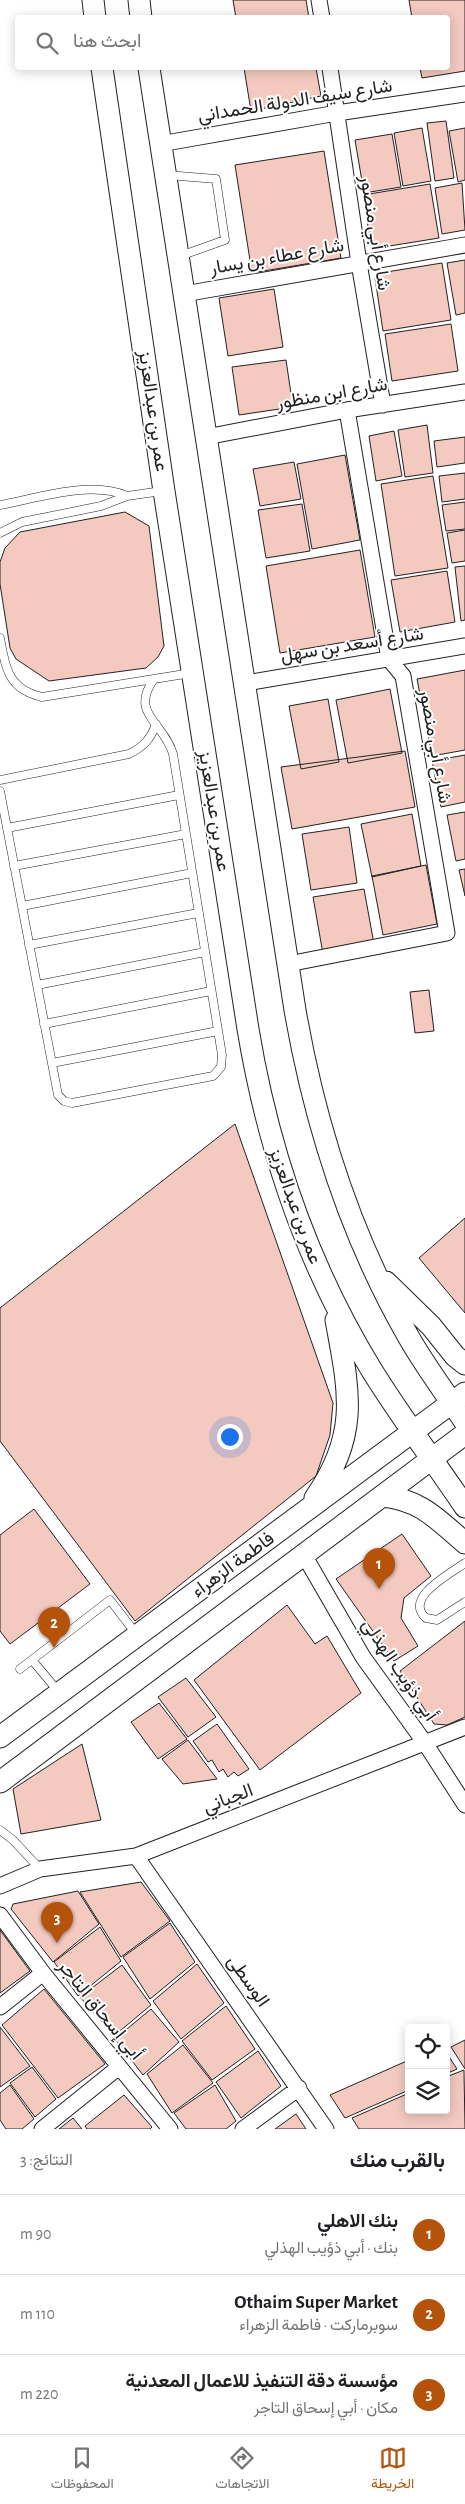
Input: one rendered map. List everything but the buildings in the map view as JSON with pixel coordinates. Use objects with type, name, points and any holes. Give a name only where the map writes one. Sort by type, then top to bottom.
[{"type":"main road","points":[[93,0],[95,15]]},
{"type":"main road","points":[[139,0],[141,15]]},
{"type":"main road","name":"عمر بن عبدالعزيز","points":[[102,70],[164,491],[253,1061],[263,1109],[288,1195],[332,1300],[372,1371],[465,1507]]},
{"type":"main road","points":[[149,70],[246,683],[288,964],[302,1049],[319,1124],[344,1198],[373,1270],[409,1339],[458,1398],[465,1422]]},
{"type":"main road","points":[[373,1270],[425,1320],[455,1356],[465,1364]]},
{"type":"main road","points":[[306,1511],[329,1478],[337,1462],[346,1430],[348,1404],[346,1379],[332,1300]]},
{"type":"main road","name":"فاطمة الزهراء","points":[[0,1736],[458,1398]]},
{"type":"main road","points":[[0,1782],[465,1434]]},
{"type":"main road","points":[[383,1496],[404,1499],[423,1507],[465,1543]]},
{"type":"street","points":[[319,0],[322,15]]},
{"type":"street","name":"شارع أبي منصور","points":[[330,70],[359,263],[383,404]]},
{"type":"street","name":"شارع سيف الدولة الحمداني","points":[[160,144],[337,113],[465,94]]},
{"type":"street","name":"شارع عطاء بن يسار","points":[[184,294],[465,245]]},
{"type":"street","name":"شارع ابن منظور","points":[[206,437],[347,410],[465,392]]},
{"type":"street","name":"شارع أبي منصور","points":[[288,964],[447,933],[403,676],[390,659],[347,410]]},
{"type":"street","name":"شارع أسعد بن سهل","points":[[246,683],[465,646]]},
{"type":"street","name":"أبي ذؤيب الهذلي","points":[[304,1555],[363,1657],[425,1743],[465,1805]]},
{"type":"street","name":"الجباني","points":[[0,1886],[40,1869],[136,1856],[465,1727]]},
{"type":"street","name":"الوسطى","points":[[136,1856],[326,2129]]},
{"type":"street","name":"أبي إسحاق التاجر","points":[[0,1915],[43,1973],[170,2129]]},
{"type":"street","points":[[0,2007],[43,1973]]},
{"type":"street","points":[[42,2129],[119,2067]]},
{"type":"street","points":[[244,2129],[299,2088]]},
{"type":"lane","points":[[165,175],[216,179],[226,240],[178,256]]},
{"type":"lane","points":[[0,505],[88,489],[104,489],[127,496]]},
{"type":"lane","points":[[0,532],[22,522],[101,506],[127,496],[164,491]]},
{"type":"lane","points":[[0,638],[6,668],[10,676],[23,690],[32,694],[53,696],[193,673]]},
{"type":"lane","points":[[0,791],[58,1095],[68,1103],[207,1078],[217,1072],[222,1061],[218,1031],[170,746],[148,715],[144,703],[145,691],[154,679]]},
{"type":"lane","points":[[0,780],[129,754],[143,745],[154,732],[156,724]]},
{"type":"lane","points":[[7,828],[179,794]]},
{"type":"lane","points":[[14,866],[186,834]]},
{"type":"lane","points":[[22,906],[192,873]]},
{"type":"lane","points":[[29,945],[198,913]]},
{"type":"lane","points":[[37,985],[205,952]]},
{"type":"lane","points":[[44,1024],[211,991]]},
{"type":"lane","points":[[52,1063],[218,1031]]},
{"type":"lane","points":[[465,1563],[425,1593],[418,1603],[419,1609],[426,1618],[437,1620],[465,1602]]},
{"type":"lane","points":[[20,1669],[110,1600],[137,1635]]},
{"type":"lane","points":[[32,1660],[59,1693]]},
{"type":"lane","points":[[0,1830],[13,1840],[40,1869]]},
{"type":"place","name":"بنك الاهلي","points":[[379,1589]]},
{"type":"place","name":"Othaim Super Market","points":[[54,1648]]},
{"type":"place","name":"مؤسسة دقة التنفيذ للاعمال المعدنية","points":[[57,1943]]}]
